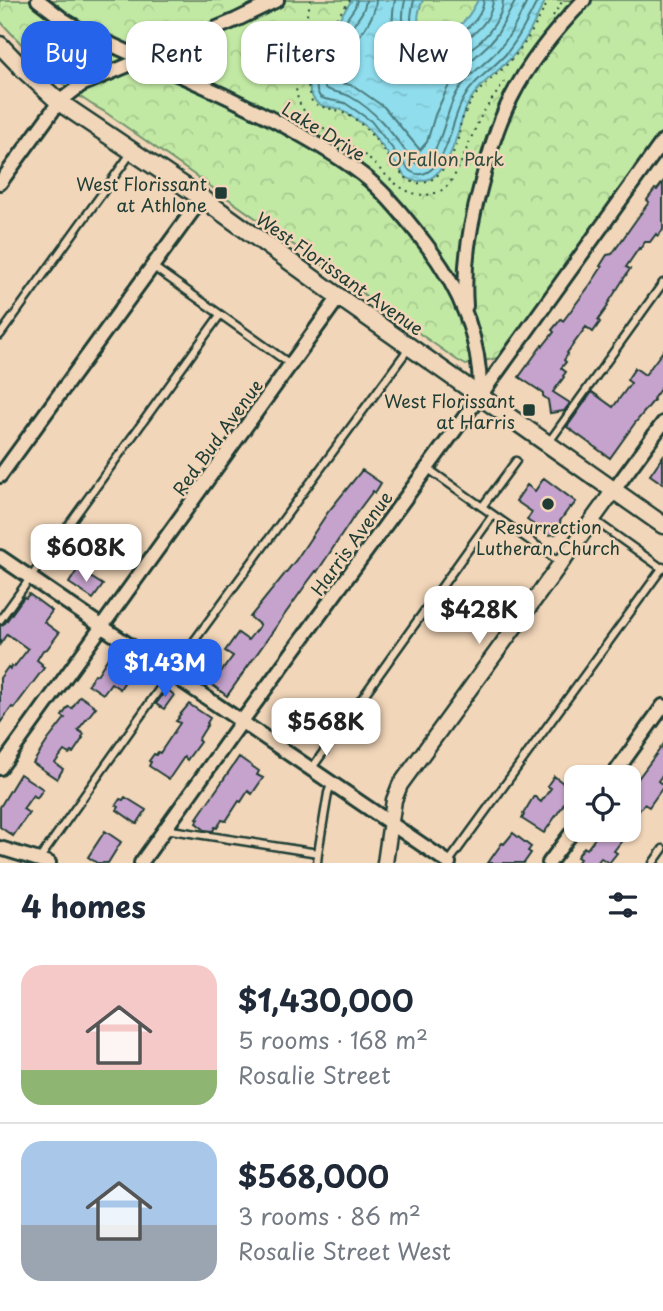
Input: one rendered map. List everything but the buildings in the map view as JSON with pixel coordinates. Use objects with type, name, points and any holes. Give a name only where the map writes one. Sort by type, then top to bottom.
[{"type":"main road","name":"West Florissant Avenue","points":[[0,45],[59,102],[202,198],[663,525]]},
{"type":"street","name":"Lake Drive","points":[[38,0],[84,32],[126,51]]},
{"type":"street","points":[[227,24],[278,0]]},
{"type":"street","points":[[467,317],[464,285],[466,251],[473,213],[497,129],[525,73],[544,45],[584,0]]},
{"type":"street","points":[[0,183],[59,102],[80,85],[126,66]]},
{"type":"street","name":"Lake Drive","points":[[200,84],[275,120],[325,150],[369,180],[393,205],[437,259],[454,286],[467,317],[478,356],[480,396]]},
{"type":"street","name":"Harris Avenue","points":[[141,863],[663,141]]},
{"type":"street","points":[[0,476],[202,198]]},
{"type":"street","name":"Red Bud Avenue","points":[[0,768],[339,297]]},
{"type":"street","points":[[385,863],[394,800],[400,785],[663,422]]},
{"type":"street","points":[[0,557],[449,863]]},
{"type":"street","points":[[621,765],[663,706]]},
{"type":"street","points":[[549,863],[565,842]]},
{"type":"street","points":[[0,848],[41,862]]},
{"type":"lane","points":[[0,335],[133,151]]},
{"type":"lane","points":[[152,267],[290,364]]},
{"type":"lane","points":[[548,443],[663,284]]},
{"type":"lane","points":[[0,620],[220,315]]},
{"type":"lane","points":[[41,862],[171,673],[410,346]]},
{"type":"lane","points":[[482,507],[516,461]]},
{"type":"lane","points":[[427,468],[561,563]]},
{"type":"lane","points":[[312,768],[493,515]]},
{"type":"lane","points":[[449,863],[663,568],[593,519]]},
{"type":"lane","points":[[317,863],[332,782]]},
{"type":"lane","points":[[165,829],[318,853]]},
{"type":"lane","points":[[653,863],[663,849]]},
{"type":"path","points":[[312,0],[304,25],[297,67],[296,88],[301,105],[306,115],[314,122],[374,163],[402,189],[427,195],[446,188],[462,161],[486,108],[510,76]]},
{"type":"path","points":[[350,0],[312,57],[307,81],[310,97],[312,102],[320,107],[342,112],[363,125],[402,174],[415,184],[426,183],[440,174],[453,153],[460,127],[472,101],[525,44],[549,0]]},
{"type":"path","points":[[552,19],[563,0]]},
{"type":"green space","name":"O'Fallon Park","points":[[0,0],[663,0],[663,130],[500,356],[466,365],[63,84],[112,84],[112,21],[21,21],[21,43],[0,21]]},
{"type":"water","points":[[352,0],[423,0],[419,21],[374,21],[374,84],[472,84],[472,21],[464,21],[478,0],[546,0],[514,54],[469,102],[445,164],[435,175],[424,181],[406,177],[367,127],[341,109],[316,102],[310,93],[310,84],[360,84],[360,21],[337,21]]},
{"type":"place","name":"West Florissant at Athlone","points":[[221,193]]},
{"type":"place","name":"West Florissant at Harris","points":[[529,410]]},
{"type":"place","name":"Resurrection Lutheran Church","points":[[548,504]]}]
